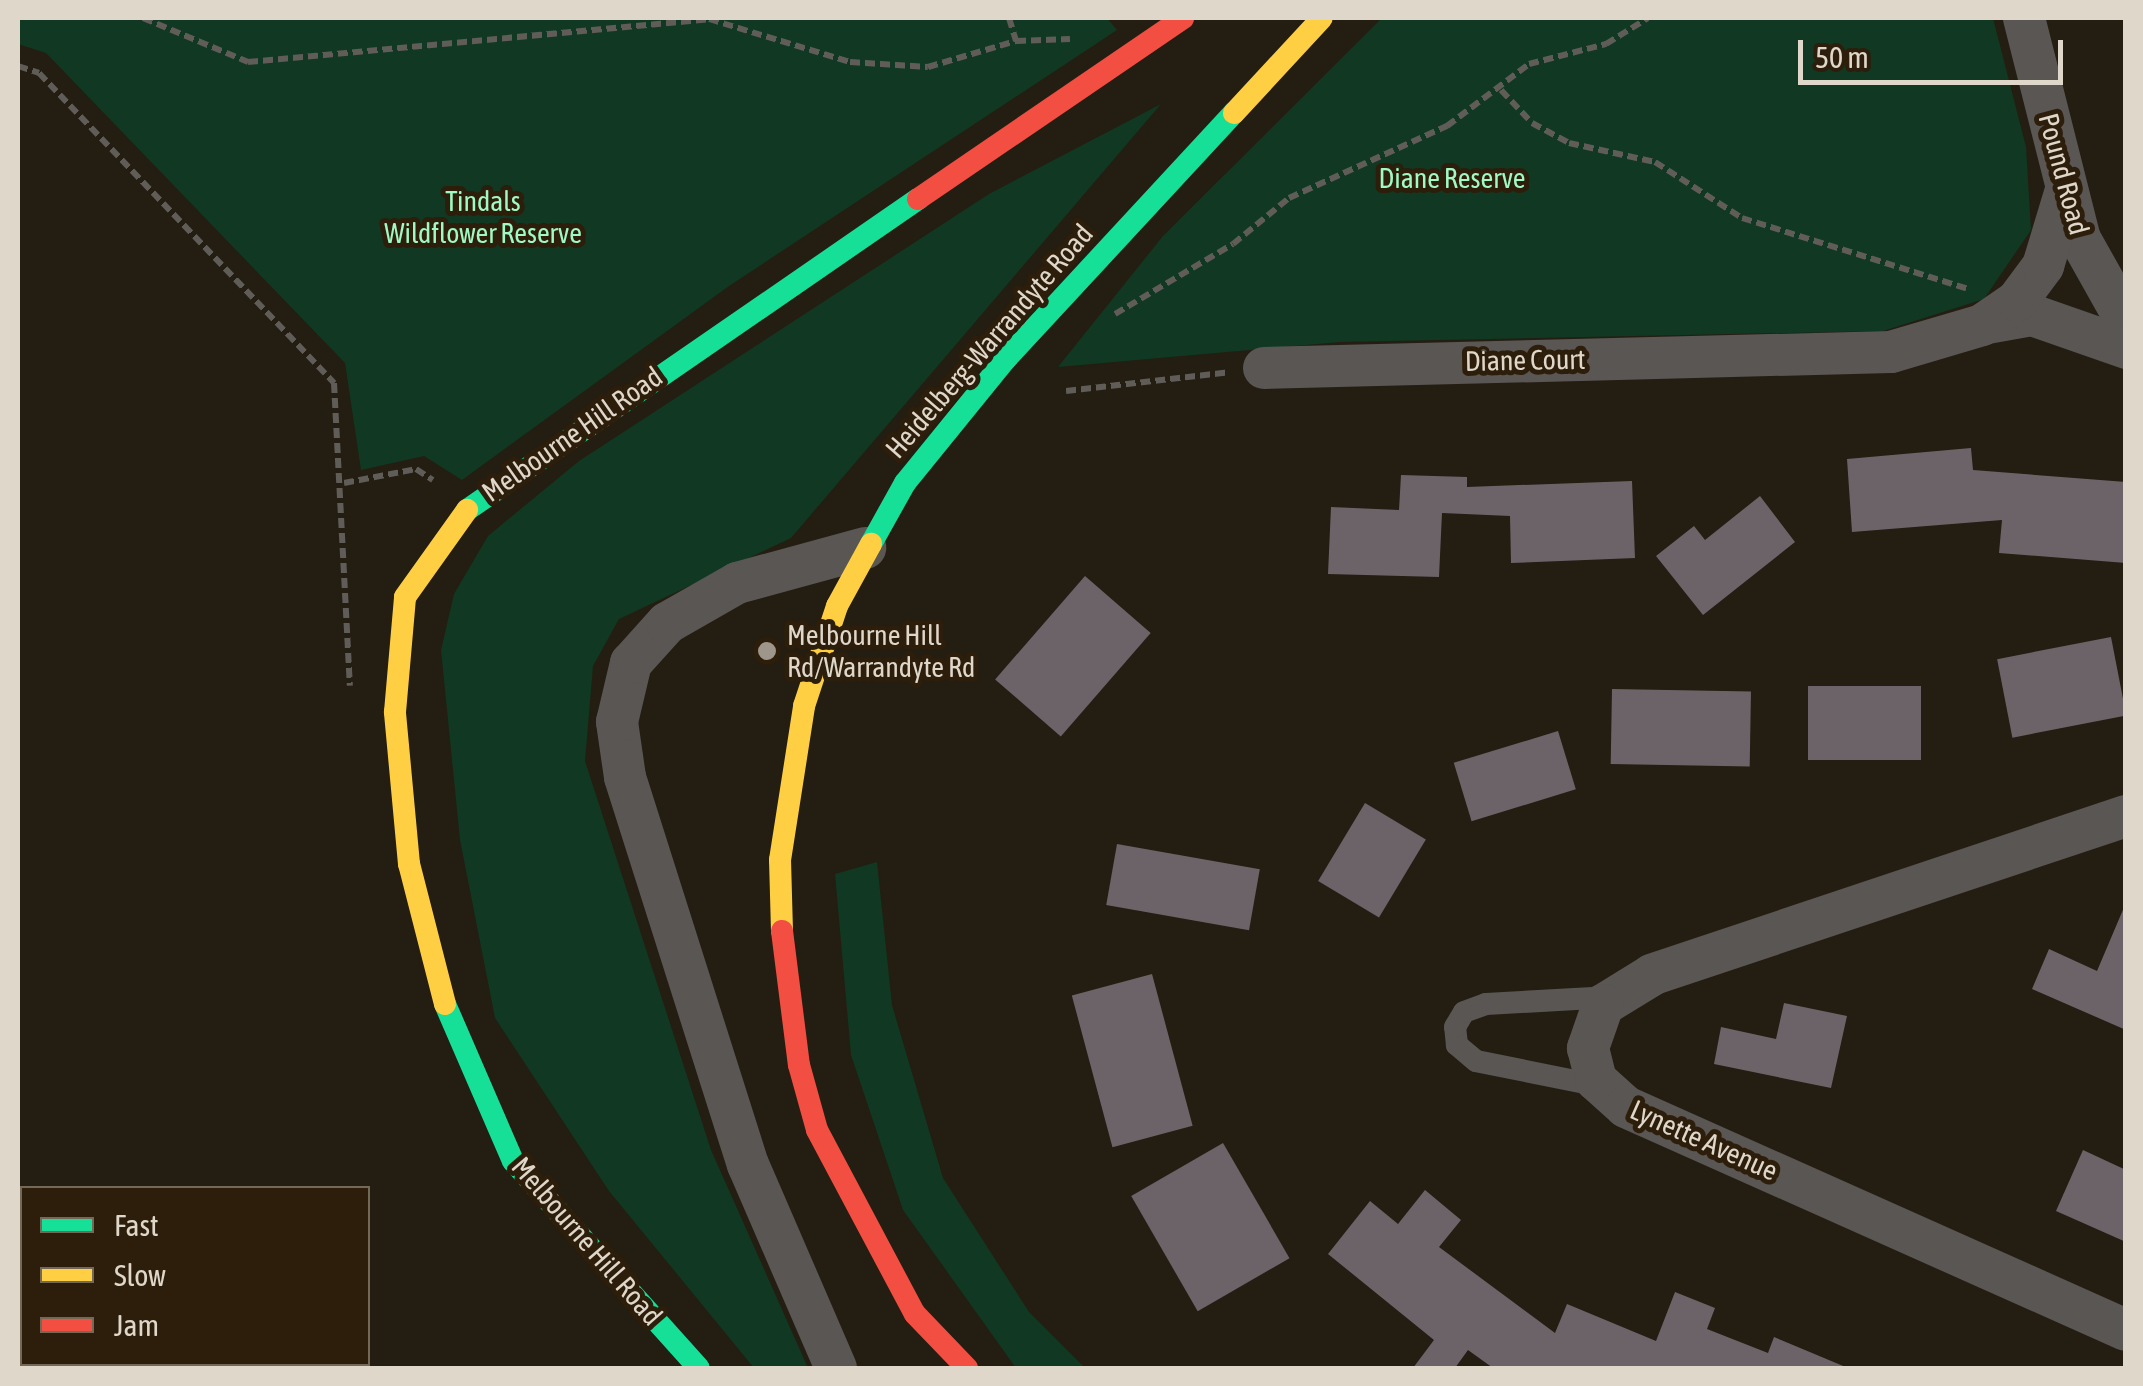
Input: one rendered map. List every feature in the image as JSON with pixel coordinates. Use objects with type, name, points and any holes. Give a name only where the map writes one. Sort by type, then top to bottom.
[{"type":"street","name":"Melbourne Hill Road","points":[[699,1368],[512,1161],[452,1031],[410,864],[395,712],[405,597],[470,505],[1183,18]]},
{"type":"street","name":"Heidelberg-Warrandyte Road","points":[[966,1368],[914,1314],[817,1130],[790,1020],[780,906],[788,781],[822,644],[864,548],[965,406],[1322,18]]},
{"type":"street","name":"Pound Road","points":[[2024,18],[2066,190],[2090,263],[2126,321]]},
{"type":"street","points":[[1996,317],[2043,266],[2066,190]]},
{"type":"street","name":"Diane Court","points":[[1264,368],[1868,355],[1996,317],[2024,314],[2126,348]]},
{"type":"street","points":[[836,1368],[748,1165],[625,777],[617,722],[632,663],[667,624],[754,577],[864,548]]},
{"type":"street","points":[[1614,996],[1708,955],[2126,816]]},
{"type":"street","name":"Lynette Avenue","points":[[1614,996],[1588,1041],[1601,1086],[1626,1107],[2126,1330]]},
{"type":"lane","points":[[1601,1086],[1476,1061],[1460,1050],[1455,1027],[1464,1012],[1486,1004],[1614,996]]},
{"type":"path","points":[[142,18],[248,62],[709,20],[850,62],[928,67],[1016,41],[1010,18]]},
{"type":"path","points":[[1115,314],[1233,244],[1289,198],[1447,126],[1502,90],[1529,64],[1606,44],[1648,18]]},
{"type":"path","points":[[18,66],[39,73],[334,383],[344,483],[340,620],[351,695]]},
{"type":"path","points":[[1502,90],[1532,123],[1569,144],[1655,162],[1742,218],[1950,281],[1996,317]]},
{"type":"path","points":[[1066,391],[1264,368]]},
{"type":"path","points":[[344,483],[416,469],[470,505]]},
{"type":"green space","name":"Tindals Wildflower Reserve","points":[[18,18],[1107,18],[1117,30],[729,286],[462,480],[424,456],[361,470],[345,363],[46,53],[18,44]]},
{"type":"green space","name":"Diane Reserve","points":[[1382,18],[1993,18],[2026,147],[2031,230],[1984,299],[1883,331],[1340,342],[1058,367],[1163,236]]},
{"type":"green space","points":[[1161,104],[791,538],[619,619],[593,666],[585,761],[711,1150],[808,1368],[754,1368],[609,1191],[495,1018],[460,840],[441,650],[454,594],[488,536],[579,461],[989,194]]},
{"type":"green space","points":[[877,862],[892,1005],[943,1178],[1029,1312],[1085,1368],[1016,1368],[903,1210],[851,1055],[835,874]]},
{"type":"building","points":[[1971,448],[1973,470],[2126,482],[2126,563],[1999,553],[2002,520],[1852,532],[1847,459]]},
{"type":"building","points":[[1401,475],[1467,477],[1467,487],[1632,481],[1635,558],[1511,563],[1510,516],[1442,513],[1439,577],[1328,574],[1331,507],[1399,510]]},
{"type":"building","points":[[1760,496],[1795,542],[1703,615],[1656,556],[1694,526],[1705,540]]},
{"type":"building","points":[[1085,576],[1151,633],[1061,736],[995,679]]},
{"type":"building","points":[[2111,637],[2126,716],[2012,738],[1997,659]]},
{"type":"building","points":[[1808,686],[1921,686],[1921,760],[1808,760]]},
{"type":"building","points":[[1612,689],[1751,691],[1750,766],[1611,764]]},
{"type":"building","points":[[1558,731],[1576,789],[1472,821],[1454,763]]},
{"type":"building","points":[[1365,803],[1426,840],[1379,918],[1318,881]]},
{"type":"building","points":[[1117,844],[1260,869],[1249,930],[1106,905]]},
{"type":"building","points":[[2125,905],[2126,1030],[2032,989],[2049,949],[2097,971]]},
{"type":"building","points":[[1152,974],[1193,1126],[1112,1147],[1072,995]]},
{"type":"building","points":[[1784,1003],[1847,1016],[1831,1088],[1714,1064],[1721,1027],[1776,1039]]},
{"type":"building","points":[[1223,1143],[1290,1258],[1198,1311],[1131,1196]]},
{"type":"building","points":[[2083,1150],[2126,1170],[2126,1242],[2056,1211]]},
{"type":"building","points":[[1425,1190],[1461,1220],[1439,1247],[1555,1333],[1567,1304],[1656,1341],[1675,1292],[1715,1308],[1707,1329],[1768,1353],[1774,1337],[1848,1368],[1493,1368],[1468,1350],[1455,1368],[1413,1368],[1434,1340],[1328,1254],[1370,1201],[1398,1224]]},
{"type":"traffic: fast","points":[[871,544],[905,483],[1005,360],[1234,113]]},
{"type":"traffic: fast","points":[[467,510],[918,199]]},
{"type":"traffic: fast","points":[[445,1004],[513,1161],[699,1368]]},
{"type":"traffic: slow","points":[[1234,113],[1322,18]]},
{"type":"traffic: slow","points":[[445,1004],[409,864],[395,712],[405,597],[467,510]]},
{"type":"traffic: slow","points":[[782,931],[780,860],[804,706],[837,606],[871,544]]},
{"type":"traffic: jam","points":[[918,199],[1183,18]]},
{"type":"traffic: jam","points":[[782,931],[799,1065],[817,1130],[915,1314],[967,1368]]},
{"type":"place","name":"Melbourne Hill Rd/Warrandyte Rd","points":[[767,651]]}]
